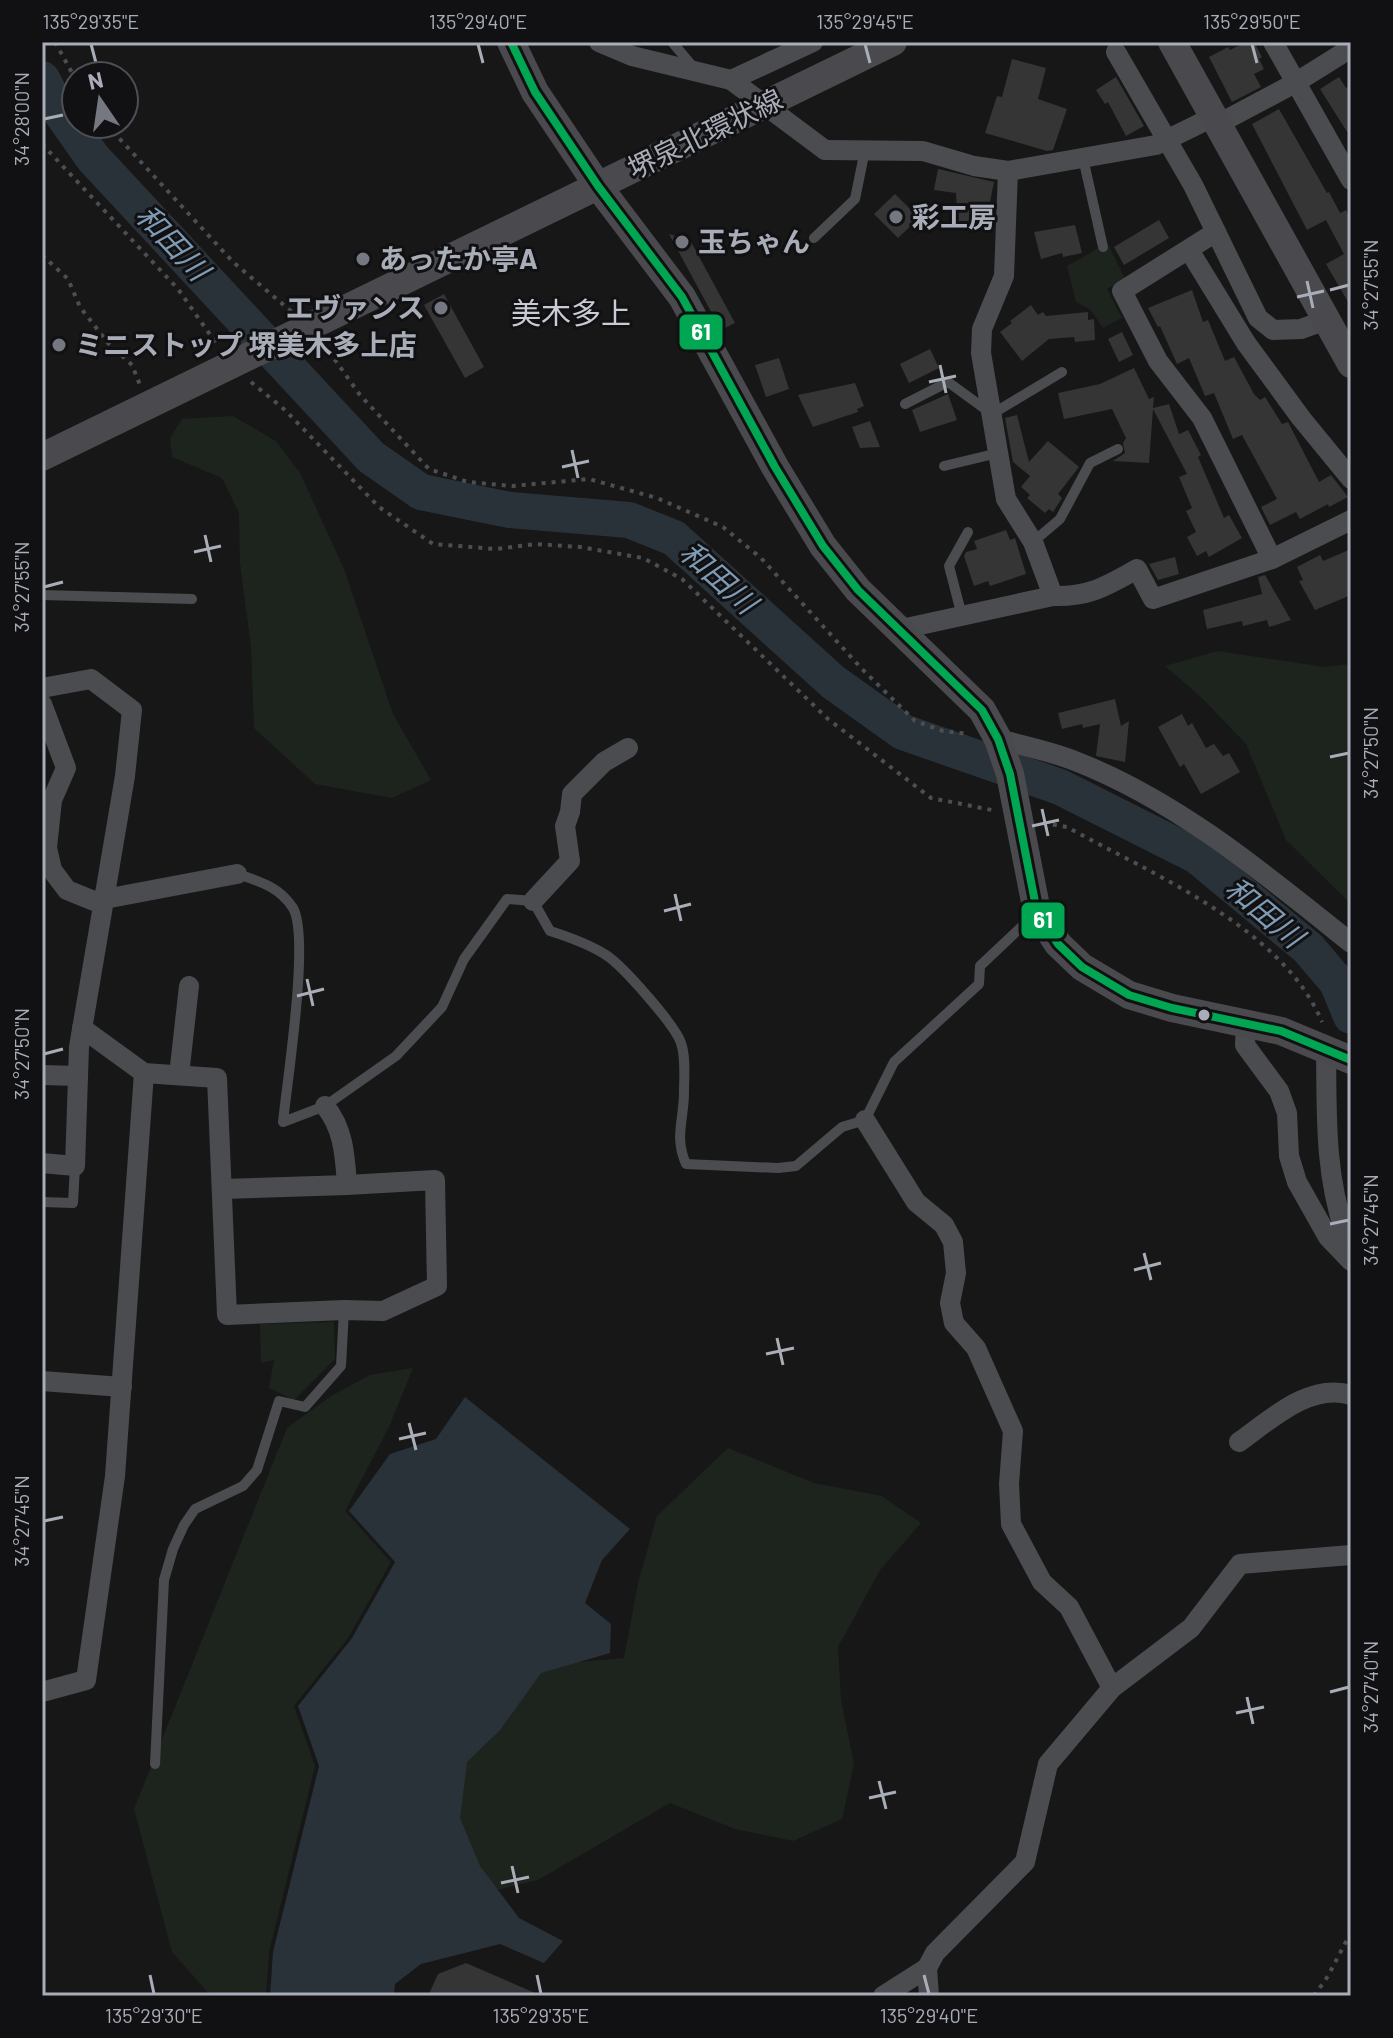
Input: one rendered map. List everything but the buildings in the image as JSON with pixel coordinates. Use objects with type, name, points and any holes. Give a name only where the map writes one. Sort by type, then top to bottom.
[{"type":"main road","points":[[511,42],[535,92],[598,186],[682,297],[775,467],[823,546],[858,590],[982,710],[998,740],[1017,811],[1037,912],[1058,944],[1082,967],[1129,995],[1172,1008],[1246,1022],[1337,1053]]},
{"type":"main road","name":"堺泉北環状線","points":[[42,457],[893,42]]},
{"type":"main road","points":[[1172,42],[1351,364]]},
{"type":"street","points":[[599,42],[731,80],[825,150],[923,151],[974,166],[1008,171],[1166,141],[1295,83],[1351,48]]},
{"type":"street","points":[[731,80],[813,42]]},
{"type":"street","points":[[1273,42],[1351,180]]},
{"type":"street","points":[[1116,52],[1193,185],[1258,318],[1273,330],[1301,329],[1326,320]]},
{"type":"street","points":[[1008,171],[1004,276],[982,329],[981,353],[1006,499],[1033,542],[1053,596]]},
{"type":"street","points":[[1216,232],[1122,291],[1158,361],[1202,418],[1272,559]]},
{"type":"street","points":[[1189,250],[1246,343],[1351,479]]},
{"type":"street","points":[[897,630],[1053,596],[1075,596],[1097,591],[1137,569],[1153,599],[1272,559],[1351,520]]},
{"type":"street","points":[[42,688],[91,679],[132,710],[125,776],[82,1028],[75,1166],[42,1163]]},
{"type":"street","points":[[42,704],[66,768],[52,800],[47,848],[52,870],[67,890],[94,901],[237,874]]},
{"type":"street","points":[[998,740],[1074,761],[1144,794],[1254,865],[1351,943]]},
{"type":"street","points":[[533,901],[570,861],[565,826],[572,794],[604,762],[628,748]]},
{"type":"street","points":[[179,1075],[189,986]]},
{"type":"street","points":[[1246,1022],[1245,1045],[1279,1091],[1287,1113],[1289,1156],[1297,1182],[1328,1237],[1351,1261]]},
{"type":"street","points":[[82,1028],[144,1073],[217,1078],[227,1315],[383,1311],[437,1286],[435,1180],[222,1189]]},
{"type":"street","points":[[1337,1053],[1328,1161],[1334,1199],[1345,1233]]},
{"type":"street","points":[[42,1692],[86,1680],[115,1476],[144,1073]]},
{"type":"street","points":[[42,1075],[78,1076]]},
{"type":"street","points":[[325,1106],[344,1143],[347,1185]]},
{"type":"street","points":[[865,1120],[916,1202],[944,1225],[953,1242],[956,1273],[950,1303],[954,1323],[976,1348],[1013,1431],[1009,1484],[1011,1524],[1042,1582],[1069,1607],[1112,1688]]},
{"type":"street","points":[[42,1381],[122,1387]]},
{"type":"street","points":[[1239,1442],[1287,1407],[1315,1395],[1343,1392],[1351,1395]]},
{"type":"street","points":[[883,1996],[927,1968],[935,1953],[1025,1862],[1048,1764],[1112,1688],[1191,1628],[1240,1564],[1351,1555]]},
{"type":"street","points":[[927,1968],[929,1996]]},
{"type":"lane","points":[[672,42],[696,71]]},
{"type":"lane","points":[[814,238],[855,199],[865,150]]},
{"type":"lane","points":[[1083,158],[1103,247]]},
{"type":"lane","points":[[905,404],[948,382],[992,414],[1062,372]]},
{"type":"lane","points":[[1033,542],[1060,519],[1090,463],[1118,449]]},
{"type":"lane","points":[[944,466],[998,453]]},
{"type":"lane","points":[[962,616],[949,566],[968,532]]},
{"type":"lane","points":[[42,595],[192,599]]},
{"type":"lane","points":[[237,874],[263,882],[281,893],[295,911],[301,950],[283,1122],[325,1106],[396,1056],[442,1007],[464,959],[507,899],[533,901],[550,931],[608,956],[672,1023],[682,1045],[684,1096],[679,1123],[680,1151],[686,1164],[796,1166],[842,1127],[865,1120],[894,1062],[979,984],[980,966],[1037,912]]},
{"type":"lane","points":[[42,1202],[73,1203],[75,1166]]},
{"type":"lane","points":[[155,1764],[164,1580],[173,1549],[195,1509],[243,1486],[257,1470],[279,1401],[305,1407],[341,1366],[344,1310]]},
{"type":"path","points":[[55,42],[65,60]]},
{"type":"path","points":[[121,140],[233,262],[279,302],[429,469],[468,482],[512,486],[589,479],[657,498],[723,527],[761,558],[862,669],[915,721],[943,731],[998,740]]},
{"type":"path","points":[[42,144],[178,289],[237,361],[379,507],[433,544],[496,549],[535,544],[580,547],[643,558],[682,579],[828,719],[931,798],[1017,811],[1067,827],[1229,917],[1268,948],[1293,974],[1318,1012],[1337,1053]]},
{"type":"path","points":[[42,255],[68,279],[86,316],[108,343],[132,365],[149,404]]},
{"type":"path","points":[[1314,1996],[1351,1932]]},
{"type":"shaded area","points":[[1109,246],[1125,279],[1107,289],[1122,318],[1103,328],[1090,309],[1076,302],[1067,266],[1099,248]]},
{"type":"shaded area","points":[[233,416],[276,441],[300,473],[344,569],[393,714],[431,780],[392,798],[315,784],[254,728],[251,647],[240,563],[239,513],[222,478],[172,457],[170,438],[182,419]]},
{"type":"shaded area","points":[[1218,651],[1324,667],[1351,664],[1351,904],[1286,840],[1246,744],[1203,699],[1165,666]]},
{"type":"shaded area","points":[[334,1322],[335,1359],[294,1400],[269,1388],[274,1360],[261,1363],[260,1324]]},
{"type":"shaded area","points":[[413,1368],[389,1427],[345,1511],[391,1562],[348,1638],[294,1706],[315,1766],[269,1952],[266,1996],[211,1996],[172,1952],[134,1809],[287,1428],[331,1396],[370,1375]]},
{"type":"shaded area","points":[[465,1397],[630,1529],[602,1560],[585,1603],[611,1624],[610,1653],[541,1673],[500,1730],[467,1762],[460,1818],[480,1866],[519,1918],[563,1941],[544,1963],[500,1944],[421,1964],[395,1984],[394,1996],[270,1996],[273,1952],[319,1766],[298,1706],[352,1638],[395,1562],[349,1511],[390,1454],[436,1439]]},
{"type":"shaded area","points":[[728,1448],[814,1483],[882,1496],[921,1523],[880,1570],[838,1647],[841,1700],[854,1764],[842,1819],[793,1841],[735,1829],[670,1803],[538,1880],[485,1893],[445,1811],[463,1745],[534,1666],[624,1658],[638,1583],[657,1516]]},
{"type":"waterway","name":"和田川","points":[[42,79],[55,104],[93,158],[371,457],[421,492],[510,510],[629,520],[674,538],[833,682],[903,732],[1060,787],[1197,856],[1308,948],[1337,982],[1351,1016]]},
{"type":"transit line","name":"61","points":[[511,42],[535,92],[598,186],[682,297],[775,467],[823,546],[858,590],[982,710],[998,739],[1010,774],[1037,912],[1058,944],[1082,967],[1129,995],[1172,1008],[1281,1031],[1351,1060]]},
{"type":"place","name":"彩工房","points":[[896,217]]},
{"type":"place","name":"玉ちゃん","points":[[682,242]]},
{"type":"place","name":"あったか亭A","points":[[363,259]]},
{"type":"place","name":"エヴァンス","points":[[441,308]]},
{"type":"place","name":"ミニストップ 堺美木多上店","points":[[59,345]]},
{"type":"district","name":"美木多上","points":[[571,314]]}]
